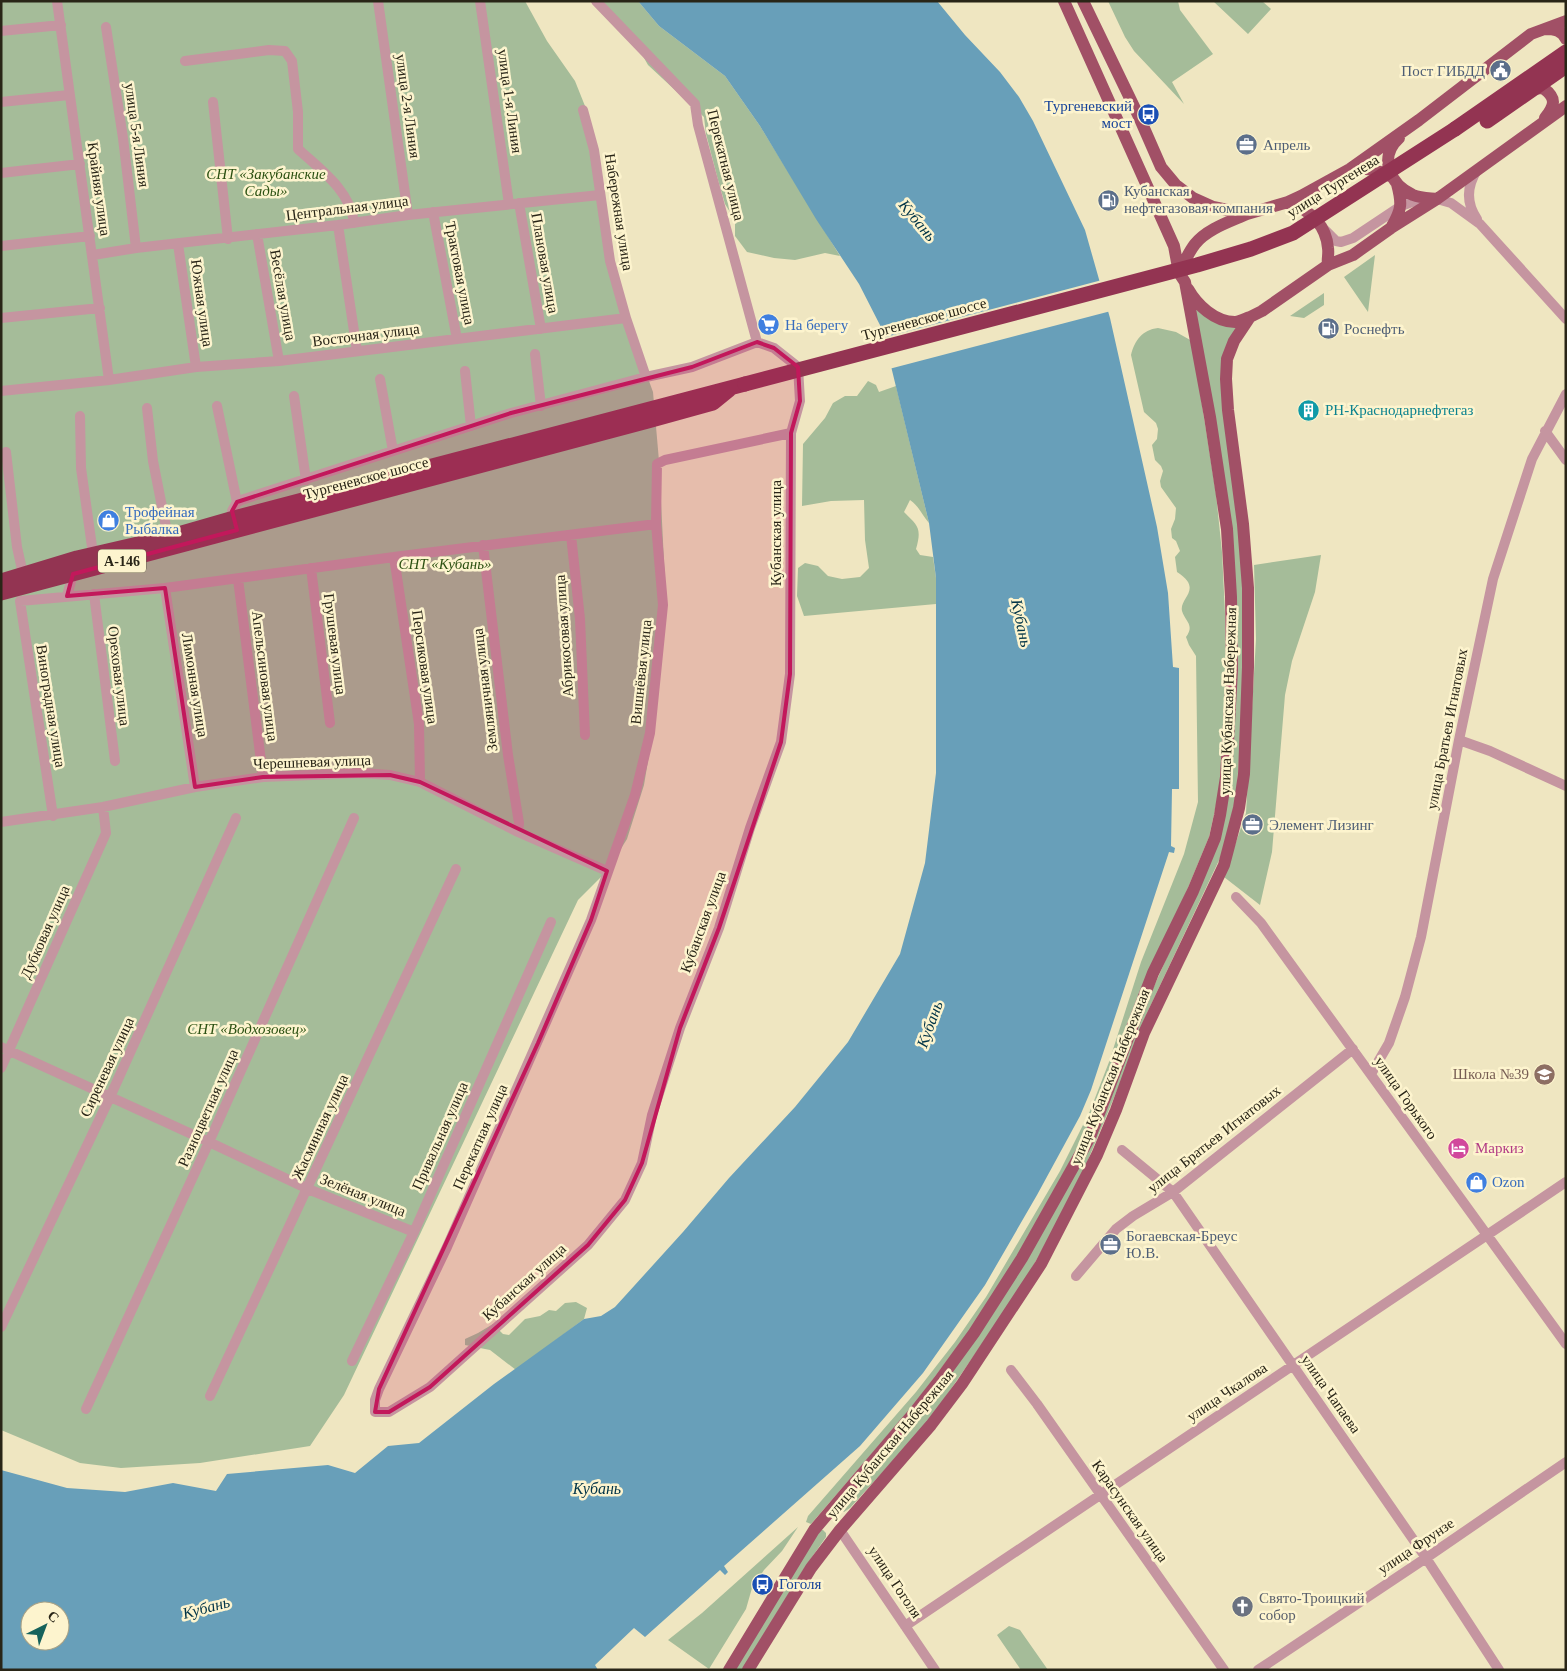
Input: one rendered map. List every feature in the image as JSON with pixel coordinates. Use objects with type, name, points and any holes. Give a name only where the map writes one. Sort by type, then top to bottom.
[{"type":"highway","name":"улица Тургенева","points":[[1460,125],[1487,121],[1528,90],[1565,54]]},
{"type":"highway","name":"улица Тургенева","points":[[1006,316],[1197,265],[1251,249],[1292,233],[1460,125],[1565,54]]},
{"type":"highway","name":"Тургеневское шоссе","points":[[1,581],[22,587],[93,554],[168,537],[219,529],[234,518],[1006,316]]},
{"type":"highway","name":"Тургеневское шоссе","points":[[1,593],[73,574],[219,529],[712,403],[740,385]]},
{"type":"main road","name":"улица Кубанская Набережная","points":[[729,1670],[806,1543],[826,1516],[939,1381],[974,1333],[1022,1258],[1090,1137],[1153,973],[1193,891],[1215,838],[1220,815],[1226,777],[1232,670],[1231,597],[1227,530],[1210,417],[1174,246],[1064,1]]},
{"type":"main road","points":[[1083,1],[1162,167],[1176,185],[1193,198],[1213,207],[1246,214]]},
{"type":"main road","points":[[1250,317],[1235,322],[1218,318],[1207,312],[1195,301],[1182,278],[1190,252],[1202,237],[1219,226],[1246,214],[1288,202],[1350,169],[1419,120],[1531,34],[1566,22]]},
{"type":"main road","points":[[1540,30],[1554,29],[1560,32],[1566,39]]},
{"type":"main road","points":[[1528,90],[1543,88],[1553,98],[1553,106],[1542,123]]},
{"type":"main road","name":"улица Кубанская Набережная","points":[[748,1670],[811,1568],[840,1530],[931,1425],[962,1384],[1041,1264],[1097,1156],[1144,1033],[1224,865],[1239,808],[1244,774],[1248,667],[1248,588],[1244,533],[1226,379],[1227,359],[1234,341],[1250,317],[1262,312],[1328,265],[1353,255],[1390,228],[1437,199],[1478,167],[1566,106]]},
{"type":"main road","points":[[1390,228],[1398,215],[1401,200],[1388,163],[1390,150],[1394,143],[1419,120]]},
{"type":"main road","points":[[1350,169],[1367,168],[1380,170],[1414,196],[1437,199]]},
{"type":"main road","points":[[1288,202],[1309,212],[1320,224],[1327,242],[1328,265]]},
{"type":"main road","name":"улица Гоголя","points":[[826,1516],[840,1530]]},
{"type":"street","name":"Крайняя улица","points":[[58,1],[69,95],[93,255],[109,380]]},
{"type":"street","name":"улица 2-я Линия","points":[[378,1],[408,215]]},
{"type":"street","name":"улица 1-я Линия","points":[[480,1],[514,204]]},
{"type":"street","name":"Перекатная улица","points":[[596,1],[695,104],[698,124],[757,342]]},
{"type":"street","points":[[1,32],[61,25]]},
{"type":"street","name":"улица 5-я Линия","points":[[106,27],[124,138],[136,248]]},
{"type":"street","points":[[185,61],[269,50],[285,51],[292,61],[298,112],[298,149],[341,190],[353,213],[354,223]]},
{"type":"street","points":[[1,102],[69,95]]},
{"type":"street","points":[[213,102],[228,238]]},
{"type":"street","name":"Набережная улица","points":[[583,110],[594,150],[596,195],[610,261],[626,318]]},
{"type":"street","points":[[1,173],[80,164]]},
{"type":"street","points":[[1478,167],[1469,189],[1471,210],[1480,224],[1566,319]]},
{"type":"street","name":"Центральная улица","points":[[93,255],[136,248],[433,212],[596,195]]},
{"type":"street","points":[[1320,224],[1330,237],[1341,242],[1353,238],[1401,206],[1412,202],[1437,199],[1451,203],[1480,224]]},
{"type":"street","name":"Плановая улица","points":[[514,204],[541,328]]},
{"type":"street","name":"Трактовая улица","points":[[433,212],[457,339]]},
{"type":"street","points":[[338,225],[357,351]]},
{"type":"street","name":"Весёлая улица","points":[[257,234],[279,361]]},
{"type":"street","points":[[1,246],[90,236]]},
{"type":"street","name":"Южная улица","points":[[178,244],[196,367]]},
{"type":"street","points":[[1,318],[100,308]]},
{"type":"street","points":[[626,318],[646,377]]},
{"type":"street","name":"Восточная улица","points":[[1,392],[109,380],[196,367],[279,361],[626,318]]},
{"type":"street","points":[[237,502],[471,426],[646,377],[692,367],[757,342]]},
{"type":"street","name":"Кубанская улица","points":[[375,1412],[389,1412],[430,1387],[588,1245],[625,1200],[642,1164],[652,1115],[680,1028],[719,928],[750,828],[781,742],[790,674],[791,433],[800,401],[798,367],[774,348],[757,342]]},
{"type":"street","points":[[535,354],[541,406]]},
{"type":"street","points":[[465,371],[471,426]]},
{"type":"street","points":[[380,379],[393,451]]},
{"type":"street","name":"улица Братьев Игнатовых","points":[[1371,1074],[1389,1042],[1405,997],[1419,945],[1493,579],[1532,459],[1566,394]]},
{"type":"street","points":[[294,396],[306,480]]},
{"type":"street","points":[[217,406],[237,502],[232,511],[234,518]]},
{"type":"street","points":[[147,408],[154,461],[168,537]]},
{"type":"street","points":[[80,416],[81,468],[93,554]]},
{"type":"street","points":[[1546,431],[1566,460]]},
{"type":"street","name":"Вишнёвая улица","points":[[608,870],[635,795],[650,733],[663,605],[656,524],[657,464],[665,460],[791,433]]},
{"type":"street","name":"Виноградная улица","points":[[6,452],[53,816]]},
{"type":"street","points":[[22,587],[67,596],[165,588],[483,545],[656,524]]},
{"type":"street","name":"Абрикосовая улица","points":[[571,535],[580,619],[586,735]]},
{"type":"street","name":"Земляничная улица","points":[[483,545],[508,755],[519,823],[518,832]]},
{"type":"street","name":"Персиковая улица","points":[[394,557],[419,724],[420,782]]},
{"type":"street","name":"Грушевая улица","points":[[310,568],[330,723]]},
{"type":"street","points":[[67,596],[73,574]]},
{"type":"street","name":"Апельсиновая улица","points":[[238,579],[263,777]]},
{"type":"street","points":[[22,587],[67,596]]},
{"type":"street","name":"Лимонная улица","points":[[165,588],[195,788]]},
{"type":"street","name":"Ореховая улица","points":[[94,594],[115,761]]},
{"type":"street","points":[[1459,740],[1490,751],[1566,786]]},
{"type":"street","name":"Черешневая улица","points":[[1,822],[53,816],[195,788],[263,777],[361,773],[420,782],[518,832],[608,870]]},
{"type":"street","name":"Дубковая улица","points":[[1,1068],[5,1049],[106,833],[103,807]]},
{"type":"street","name":"Сиреневая улица","points":[[1,1327],[110,1097],[236,818]]},
{"type":"street","name":"Разноцветная улица","points":[[86,1409],[209,1142],[354,818]]},
{"type":"street","name":"Жасминная улица","points":[[210,1396],[456,869]]},
{"type":"street","name":"Перекатная улица","points":[[375,1412],[375,1400],[378,1389],[447,1248],[538,1043],[591,920],[608,870]]},
{"type":"street","name":"улица Горького","points":[[1236,897],[1261,923],[1566,1344]]},
{"type":"street","name":"Привальная улица","points":[[352,1361],[414,1232],[551,922]]},
{"type":"street","name":"Зелёная улица","points":[[5,1049],[308,1189],[414,1232]]},
{"type":"street","name":"улица Братьев Игнатовых","points":[[1076,1276],[1116,1228],[1173,1192],[1353,1049]]},
{"type":"street","name":"улица Чапаева","points":[[1122,1150],[1173,1192],[1426,1558],[1499,1670]]},
{"type":"street","name":"улица Чкалова","points":[[905,1626],[1566,1182]]},
{"type":"street","name":"Карасунская улица","points":[[1011,1370],[1037,1404],[1224,1670]]},
{"type":"street","name":"улица Фрунзе","points":[[1258,1670],[1566,1462]]},
{"type":"street","name":"улица Гоголя","points":[[840,1530],[935,1670]]},
{"type":"highlighted area","points":[[757,342],[774,348],[798,367],[800,401],[791,433],[790,674],[781,742],[719,928],[680,1028],[642,1163],[625,1200],[588,1245],[430,1387],[389,1412],[375,1412],[379,1389],[538,1043],[591,920],[607,871],[420,782],[390,775],[263,777],[195,787],[165,588],[67,596],[73,574],[237,530],[232,511],[237,502],[511,413],[692,367]]},
{"type":"green space","points":[[1,1],[525,1],[547,41],[575,81],[585,106],[613,260],[626,318],[653,392],[659,461],[666,602],[652,737],[644,785],[627,839],[607,871],[578,900],[344,1395],[310,1446],[200,1463],[121,1468],[80,1463],[1,1430]]},
{"type":"green space","points":[[602,1],[638,1],[659,26],[725,76],[760,126],[840,256],[825,253],[795,260],[747,252],[735,236],[735,220],[725,204],[706,134],[704,117],[648,65],[635,42]]},
{"type":"green space","points":[[1108,1],[1178,1],[1180,10],[1213,54],[1172,82],[1184,104],[1134,51],[1125,37]]},
{"type":"green space","points":[[1213,1],[1262,1],[1271,9],[1248,34]]},
{"type":"green space","points":[[1375,255],[1368,312],[1344,277]]},
{"type":"green space","points":[[1324,293],[1324,305],[1304,318],[1290,316]]},
{"type":"green space","points":[[1195,308],[1240,326],[1226,346],[1242,580],[1241,734],[1236,798],[1221,856],[1147,1013],[1075,1191],[1023,1284],[929,1421],[850,1508],[844,1512],[839,1508],[889,1448],[1051,1217],[1214,852],[1234,717],[1215,420]]},
{"type":"green space","points":[[1158,328],[1176,332],[1192,341],[1216,494],[1222,552],[1226,671],[1220,787],[1209,837],[1087,1131],[1011,1267],[970,1330],[912,1407],[811,1524],[806,1522],[808,1516],[916,1392],[955,1342],[986,1297],[1060,1171],[1090,1111],[1109,1062],[1141,962],[1184,854],[1198,802],[1196,656],[1186,637],[1190,629],[1182,611],[1182,606],[1190,588],[1185,578],[1177,572],[1175,557],[1180,551],[1176,541],[1172,538],[1171,529],[1175,519],[1176,508],[1161,487],[1160,481],[1163,471],[1155,460],[1152,445],[1157,439],[1158,429],[1156,423],[1144,412],[1131,355],[1143,333]]},
{"type":"green space","points":[[868,381],[876,385],[879,392],[896,386],[929,523],[910,500],[904,512],[918,528],[919,536],[916,549],[920,555],[933,557],[936,578],[936,604],[804,616],[797,596],[798,568],[805,563],[818,566],[828,576],[842,579],[860,577],[869,568],[865,540],[864,500],[831,501],[802,506],[803,444],[825,418],[833,403],[845,396],[857,396]]},
{"type":"green space","points":[[1321,555],[1315,592],[1292,661],[1285,695],[1272,852],[1260,905],[1224,877],[1246,813],[1256,639],[1254,565]]},
{"type":"green space","points":[[576,1302],[587,1308],[584,1319],[516,1370],[490,1350],[465,1345],[465,1339],[493,1324],[503,1334],[509,1335],[525,1319],[540,1316],[549,1310],[556,1311],[565,1303]]},
{"type":"green space","points":[[798,1527],[782,1551],[764,1570],[752,1588],[746,1609],[709,1669],[668,1640],[702,1613]]},
{"type":"green space","points":[[820,1530],[826,1533],[826,1537],[805,1567],[742,1670],[734,1670]]},
{"type":"green space","points":[[1009,1626],[1020,1630],[1048,1670],[1021,1670],[997,1635]]},
{"type":"water","name":"Кубань","points":[[638,1],[937,1],[965,35],[1000,72],[1019,97],[1033,121],[1085,230],[1110,318],[1157,527],[1168,593],[1173,667],[1179,668],[1179,789],[1172,789],[1171,846],[1175,848],[1174,853],[1169,852],[1091,1090],[1080,1116],[985,1285],[923,1373],[860,1446],[724,1566],[728,1572],[725,1575],[720,1570],[645,1637],[634,1628],[595,1665],[598,1670],[1,1670],[1,1470],[67,1488],[125,1492],[173,1483],[216,1491],[227,1474],[328,1465],[355,1473],[388,1446],[419,1443],[494,1384],[584,1319],[601,1316],[615,1307],[729,1178],[795,1107],[848,1042],[900,954],[925,863],[936,773],[936,578],[929,523],[882,329],[859,284],[816,219],[760,126],[725,76],[659,26]]},
{"type":"pier","points":[[1102,280],[1111,311],[889,369],[882,338]]},
{"type":"place","name":"Пост ГИБДД","points":[[1501,71]]},
{"type":"place","name":"Тургеневский мост","points":[[1148,115]]},
{"type":"place","name":"Апрель","points":[[1247,145]]},
{"type":"place","name":"Кубанская нефтегазовая компания","points":[[1108,200]]},
{"type":"place","name":"На берегу","points":[[769,325]]},
{"type":"place","name":"Роснефть","points":[[1328,329]]},
{"type":"place","name":"РН-Краснодарнефтегаз","points":[[1309,410]]},
{"type":"place","name":"Трофейная Рыбалка","points":[[109,521]]},
{"type":"place","name":"Элемент Лизинг","points":[[1253,825]]},
{"type":"place","name":"Школа №39","points":[[1545,1074]]},
{"type":"place","name":"Маркиз","points":[[1459,1148]]},
{"type":"place","name":"Ozon","points":[[1476,1182]]},
{"type":"place","name":"Богаевская-Бреус Ю.В.","points":[[1110,1245]]},
{"type":"place","name":"Гоголя","points":[[763,1584]]},
{"type":"place","name":"Свято-Троицкий собор","points":[[1243,1607]]},
{"type":"park label","name":"СНТ «Закубанские Сады»","points":[[266,182]]},
{"type":"park label","name":"СНТ «Кубань»","points":[[445,564]]},
{"type":"park label","name":"СНТ «Водхозовец»","points":[[247,1029]]}]
